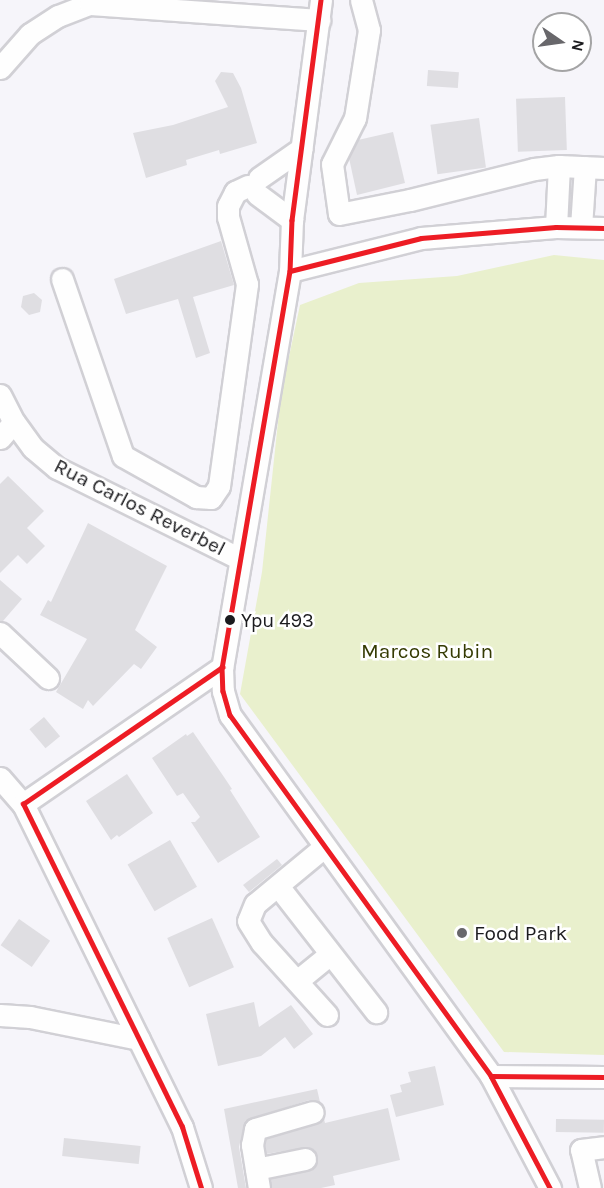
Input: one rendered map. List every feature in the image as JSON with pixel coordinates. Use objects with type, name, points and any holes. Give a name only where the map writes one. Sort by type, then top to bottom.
[{"type":"street","points":[[361,0],[369,30],[355,118],[332,164],[339,214],[534,169],[559,166],[595,168],[581,227]]},
{"type":"street","points":[[0,68],[30,34],[58,16],[90,3],[320,10],[292,220],[290,271],[222,667],[223,691],[230,715],[491,1076],[550,1188]]},
{"type":"street","points":[[62,279],[123,456],[196,497],[211,498],[219,486],[247,284],[228,217],[228,206],[235,192],[255,186],[302,148]]},
{"type":"street","points":[[556,227],[559,166]]},
{"type":"street","points":[[255,186],[292,220]]},
{"type":"street","points":[[290,271],[421,238],[556,227],[604,228]]},
{"type":"street","name":"Rua Carlos Reverbel","points":[[0,395],[14,422],[33,447],[57,468],[240,559]]},
{"type":"street","points":[[0,438],[14,422]]},
{"type":"street","points":[[0,633],[48,678]]},
{"type":"street","points":[[22,804],[222,667]]},
{"type":"street","points":[[0,778],[22,804],[182,1126],[201,1188]]},
{"type":"street","points":[[324,847],[255,904],[248,921],[261,943],[327,1015]]},
{"type":"street","points":[[278,886],[329,955],[376,1012]]},
{"type":"street","points":[[297,981],[329,955]]},
{"type":"street","points":[[0,1015],[30,1017],[139,1039]]},
{"type":"street","points":[[491,1076],[604,1077]]},
{"type":"street","points":[[305,1159],[257,1179],[252,1145],[255,1129],[313,1112]]},
{"type":"street","points":[[590,1188],[581,1150],[604,1147]]},
{"type":"green space","name":"Marcos Rubin","points":[[554,255],[604,260],[604,1055],[504,1052],[240,694],[262,572],[281,394],[300,305],[359,283],[457,276]]},
{"type":"building","points":[[428,70],[459,72],[458,88],[427,86]]},
{"type":"building","points":[[221,72],[233,73],[241,88],[257,143],[220,154],[219,150],[186,160],[187,165],[146,178],[133,133],[173,125],[228,107],[215,81]]},
{"type":"building","points":[[565,97],[567,150],[518,152],[516,99]]},
{"type":"building","points":[[479,118],[486,168],[437,174],[430,125]]},
{"type":"building","points":[[393,132],[405,183],[357,195],[349,158],[358,140]]},
{"type":"building","points":[[221,241],[234,285],[193,297],[210,353],[196,358],[178,299],[126,314],[114,279]]},
{"type":"building","points":[[34,293],[42,300],[40,312],[29,315],[21,307],[23,296]]},
{"type":"building","points":[[8,476],[44,511],[27,528],[45,546],[27,564],[18,555],[0,573],[0,484]]},
{"type":"building","points":[[88,523],[167,566],[135,630],[157,647],[141,669],[134,664],[93,706],[88,700],[83,709],[56,692],[87,639],[40,615],[48,600],[51,602]]},
{"type":"building","points":[[0,580],[22,599],[3,621],[0,621]]},
{"type":"building","points":[[44,717],[60,736],[46,748],[29,729]]},
{"type":"building","points":[[193,732],[232,789],[230,790],[260,837],[218,863],[191,822],[195,822],[200,817],[183,793],[177,796],[152,758],[186,734],[187,736]]},
{"type":"building","points":[[127,774],[153,813],[119,837],[117,835],[111,840],[86,801]]},
{"type":"building","points":[[170,840],[197,887],[155,911],[128,864]]},
{"type":"building","points":[[277,859],[282,865],[249,892],[243,885]]},
{"type":"building","points":[[212,918],[234,967],[189,987],[167,938]]},
{"type":"building","points":[[19,919],[50,941],[32,967],[1,945]]},
{"type":"building","points":[[254,1002],[259,1027],[291,1005],[313,1034],[294,1049],[285,1037],[261,1056],[218,1066],[206,1014]]},
{"type":"building","points":[[435,1066],[444,1105],[396,1117],[390,1095],[402,1092],[400,1085],[411,1082],[408,1072]]},
{"type":"building","points":[[317,1089],[320,1102],[309,1100],[245,1121],[239,1147],[246,1188],[238,1188],[224,1109]]},
{"type":"building","points":[[388,1108],[400,1160],[333,1176],[335,1185],[321,1188],[271,1188],[270,1179],[308,1171],[314,1168],[318,1157],[308,1147],[266,1154],[266,1139],[317,1124],[324,1119],[325,1123]]},
{"type":"building","points":[[556,1119],[604,1120],[604,1133],[556,1132]]},
{"type":"building","points":[[64,1138],[141,1146],[139,1164],[62,1156]]},
{"type":"transit line","points":[[321,0],[292,220],[290,271],[222,667],[223,691],[230,715],[491,1076],[550,1188]]},
{"type":"transit line","points":[[290,271],[421,238],[556,227],[604,228]]},
{"type":"transit line","points":[[201,1188],[182,1127],[23,804],[222,667]]},
{"type":"transit line","points":[[491,1076],[604,1077]]},
{"type":"place","name":"Ypu 493","points":[[230,620]]},
{"type":"place","name":"Food Park","points":[[462,933]]}]
